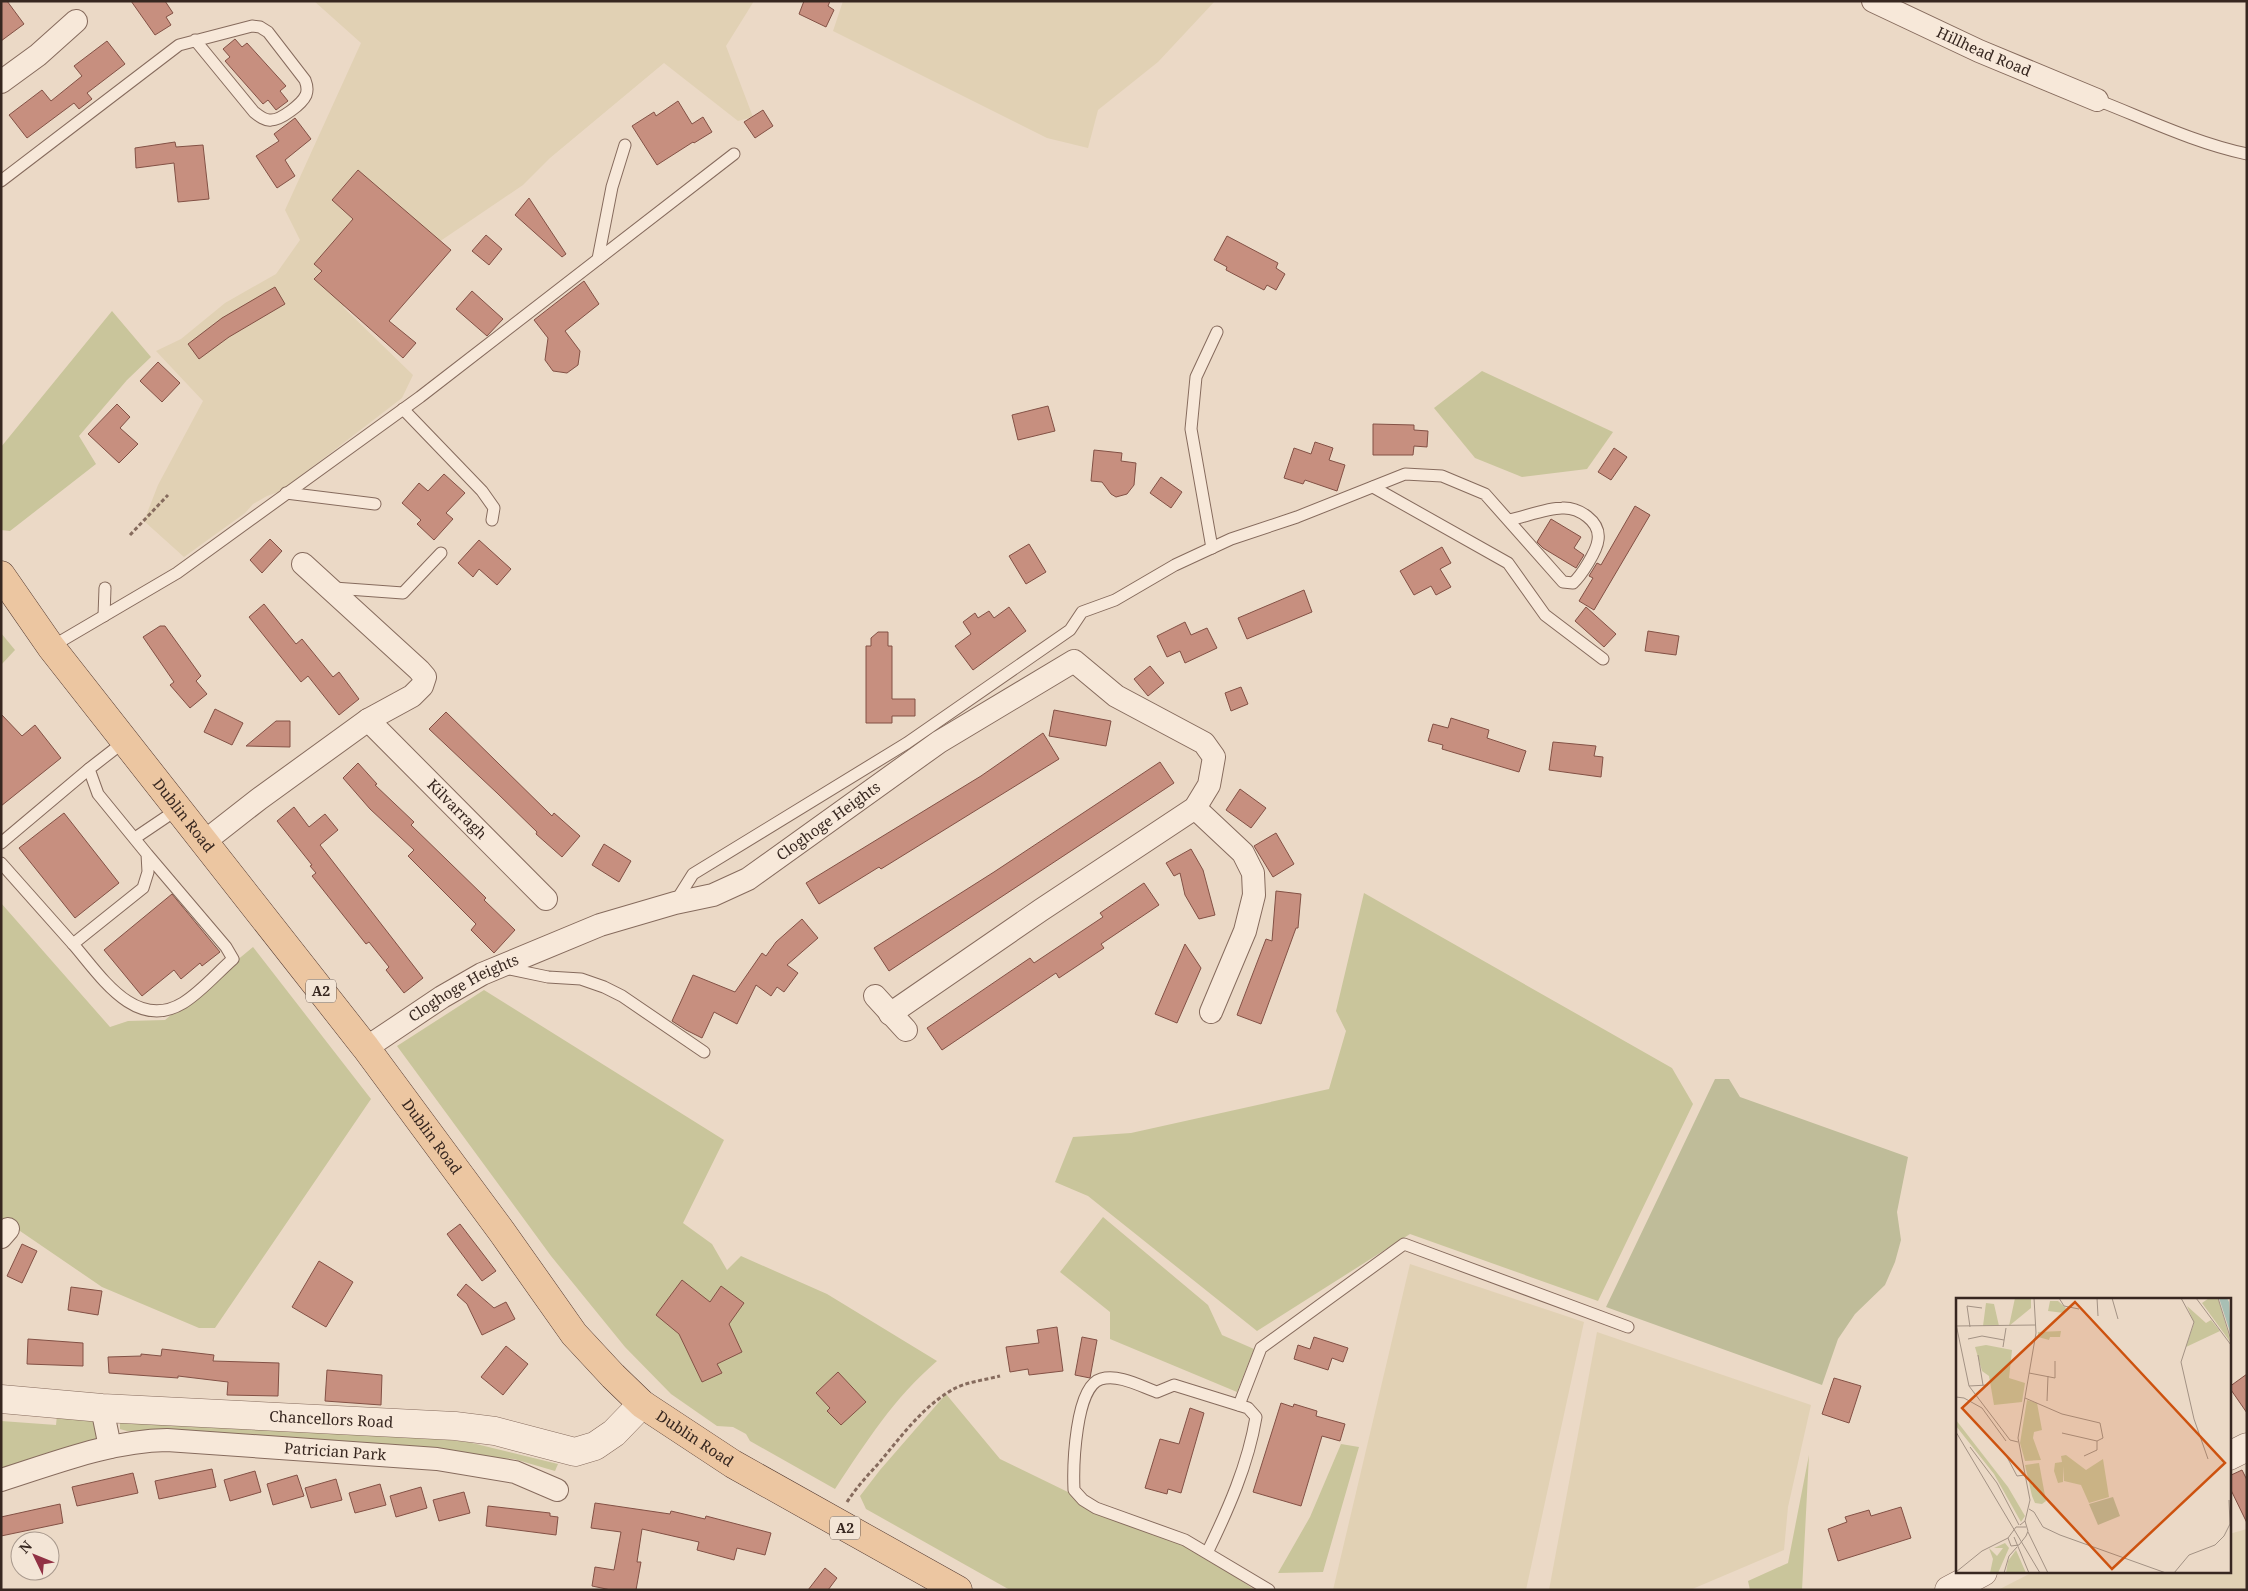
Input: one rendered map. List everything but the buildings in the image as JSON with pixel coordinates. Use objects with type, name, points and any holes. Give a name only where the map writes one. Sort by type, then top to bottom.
[{"type":"main road","name":"Dublin Road","points":[[1,575],[51,648],[366,1048],[502,1232],[574,1334],[613,1376],[642,1404],[723,1458],[948,1588]]},
{"type":"street","name":"Hillhead Road","points":[[1873,1],[1979,51],[2097,100]]},
{"type":"street","points":[[1,82],[38,55],[76,21]]},
{"type":"street","points":[[204,842],[259,799],[368,720],[412,696],[422,686],[425,677],[393,645],[303,564]]},
{"type":"street","name":"Cloghoge Heights","points":[[366,1048],[442,997],[482,974],[600,925],[675,902],[713,896],[748,879],[939,742],[1074,661],[1116,696],[1204,743],[1214,757],[1209,785],[1195,808],[1041,910],[890,1014]]},
{"type":"street","name":"Kilvarragh","points":[[368,720],[546,899]]},
{"type":"street","points":[[1195,808],[1243,853],[1253,873],[1254,895],[1244,931],[1211,1012]]},
{"type":"street","points":[[875,996],[906,1030]]},
{"type":"street","name":"Chancellors Road","points":[[1,1399],[102,1408],[455,1426],[495,1431],[575,1452],[595,1446],[614,1433],[642,1404]]},
{"type":"street","points":[[102,1408],[110,1447]]},
{"type":"street","name":"Patrician Park","points":[[1,1480],[138,1440],[167,1440],[437,1459],[515,1472],[557,1490]]},
{"type":"street","points":[[2230,1456],[2247,1447]]},
{"type":"street","points":[[1949,1590],[1979,1574]]},
{"type":"lane","points":[[1,181],[178,45],[195,40],[252,26],[260,27],[268,32],[305,80],[308,87],[306,95],[278,119],[270,121],[261,118],[195,40]]},
{"type":"lane","points":[[2097,100],[2172,130],[2228,150],[2247,154]]},
{"type":"lane","points":[[598,259],[612,187],[625,145]]},
{"type":"lane","points":[[51,648],[177,573],[403,409],[734,154]]},
{"type":"lane","points":[[1212,548],[1191,429],[1196,376],[1218,332]]},
{"type":"lane","points":[[403,409],[482,491],[494,508],[492,520]]},
{"type":"lane","points":[[675,902],[693,874],[907,743],[1070,630],[1082,612],[1115,600],[1175,565],[1231,539],[1297,517],[1405,474],[1442,476],[1485,494],[1563,582],[1573,583],[1581,576],[1598,540],[1597,529],[1588,517],[1573,509],[1561,507],[1509,520]]},
{"type":"lane","points":[[1373,487],[1508,563],[1544,615],[1603,659]]},
{"type":"lane","points":[[286,493],[375,504]]},
{"type":"lane","points":[[330,588],[403,593],[441,553]]},
{"type":"lane","points":[[104,616],[105,588]]},
{"type":"lane","points":[[1,843],[125,741]]},
{"type":"lane","points":[[1,863],[114,992],[133,1006],[160,1011],[183,1003],[232,958],[226,947],[98,794],[89,769]]},
{"type":"lane","points":[[135,838],[178,809]]},
{"type":"lane","points":[[73,944],[143,888],[148,872],[147,854]]},
{"type":"lane","points":[[499,967],[548,977],[581,980],[604,987],[622,996],[704,1052]]},
{"type":"lane","points":[[1239,1405],[1261,1348],[1404,1244],[1628,1327]]},
{"type":"lane","points":[[1207,1553],[1230,1507],[1254,1432],[1256,1417],[1248,1408],[1174,1385],[1157,1392],[1118,1378],[1102,1379],[1093,1383],[1085,1393],[1078,1426],[1074,1490],[1082,1500],[1096,1508],[1185,1540],[1269,1590]]},
{"type":"path","points":[[130,535],[168,495]]},
{"type":"path","points":[[834,1522],[859,1484],[879,1463],[908,1426],[929,1407],[953,1389],[1000,1376]]},
{"type":"shaded area","points":[[314,1],[754,1],[726,46],[753,117],[738,121],[664,63],[550,158],[523,185],[343,307],[413,375],[402,398],[281,491],[253,504],[245,513],[184,557],[144,521],[158,485],[203,401],[156,351],[181,339],[225,303],[276,274],[300,240],[285,210],[361,43]]},
{"type":"shaded area","points":[[843,1],[1215,1],[1158,62],[1098,110],[1088,148],[1047,138],[833,31]]},
{"type":"shaded area","points":[[112,311],[151,357],[127,380],[79,436],[96,464],[10,531],[1,530],[1,447]]},
{"type":"shaded area","points":[[1482,371],[1613,432],[1587,469],[1522,477],[1475,458],[1434,408]]},
{"type":"shaded area","points":[[1,633],[15,650],[1,665]]},
{"type":"shaded area","points":[[1364,893],[1672,1068],[1693,1104],[1598,1301],[1410,1234],[1257,1331],[1088,1196],[1055,1182],[1073,1137],[1131,1133],[1329,1089],[1346,1031],[1336,1011]]},
{"type":"shaded area","points":[[1,903],[110,1027],[128,1021],[165,1020],[253,947],[371,1099],[215,1328],[199,1328],[102,1287],[1,1218]]},
{"type":"shaded area","points":[[484,990],[724,1140],[683,1223],[712,1244],[727,1270],[741,1256],[827,1294],[937,1361],[921,1375],[894,1406],[870,1437],[835,1489],[750,1441],[746,1434],[733,1427],[717,1426],[671,1394],[625,1347],[551,1256],[397,1046]]},
{"type":"shaded area","points":[[1715,1079],[1729,1079],[1740,1097],[1908,1157],[1897,1212],[1901,1240],[1895,1262],[1885,1285],[1855,1314],[1838,1339],[1822,1385],[1606,1307]]},
{"type":"shaded area","points":[[1103,1217],[1208,1305],[1222,1335],[1254,1349],[1237,1392],[1110,1339],[1110,1312],[1060,1272]]},
{"type":"shaded area","points":[[1410,1264],[1584,1322],[1526,1590],[1333,1590]]},
{"type":"shaded area","points":[[1597,1332],[1811,1405],[1788,1507],[1784,1550],[1690,1590],[1549,1590]]},
{"type":"shaded area","points":[[946,1394],[1000,1459],[1072,1494],[1185,1540],[1204,1556],[1255,1590],[1010,1590],[866,1509],[860,1496]]},
{"type":"shaded area","points":[[57,1415],[92,1417],[98,1428],[96,1439],[76,1449],[1,1472],[1,1421],[56,1425]]},
{"type":"shaded area","points":[[120,1421],[429,1438],[468,1442],[558,1464],[555,1471],[514,1459],[127,1431],[120,1429]]},
{"type":"shaded area","points":[[1341,1444],[1359,1447],[1323,1572],[1278,1573],[1310,1517]]},
{"type":"shaded area","points":[[1809,1455],[1802,1590],[1750,1590],[1748,1581],[1788,1563]]},
{"type":"shaded area","points":[[2247,1529],[2247,1590],[1998,1590],[2029,1574],[2230,1574],[2230,1534]]}]
